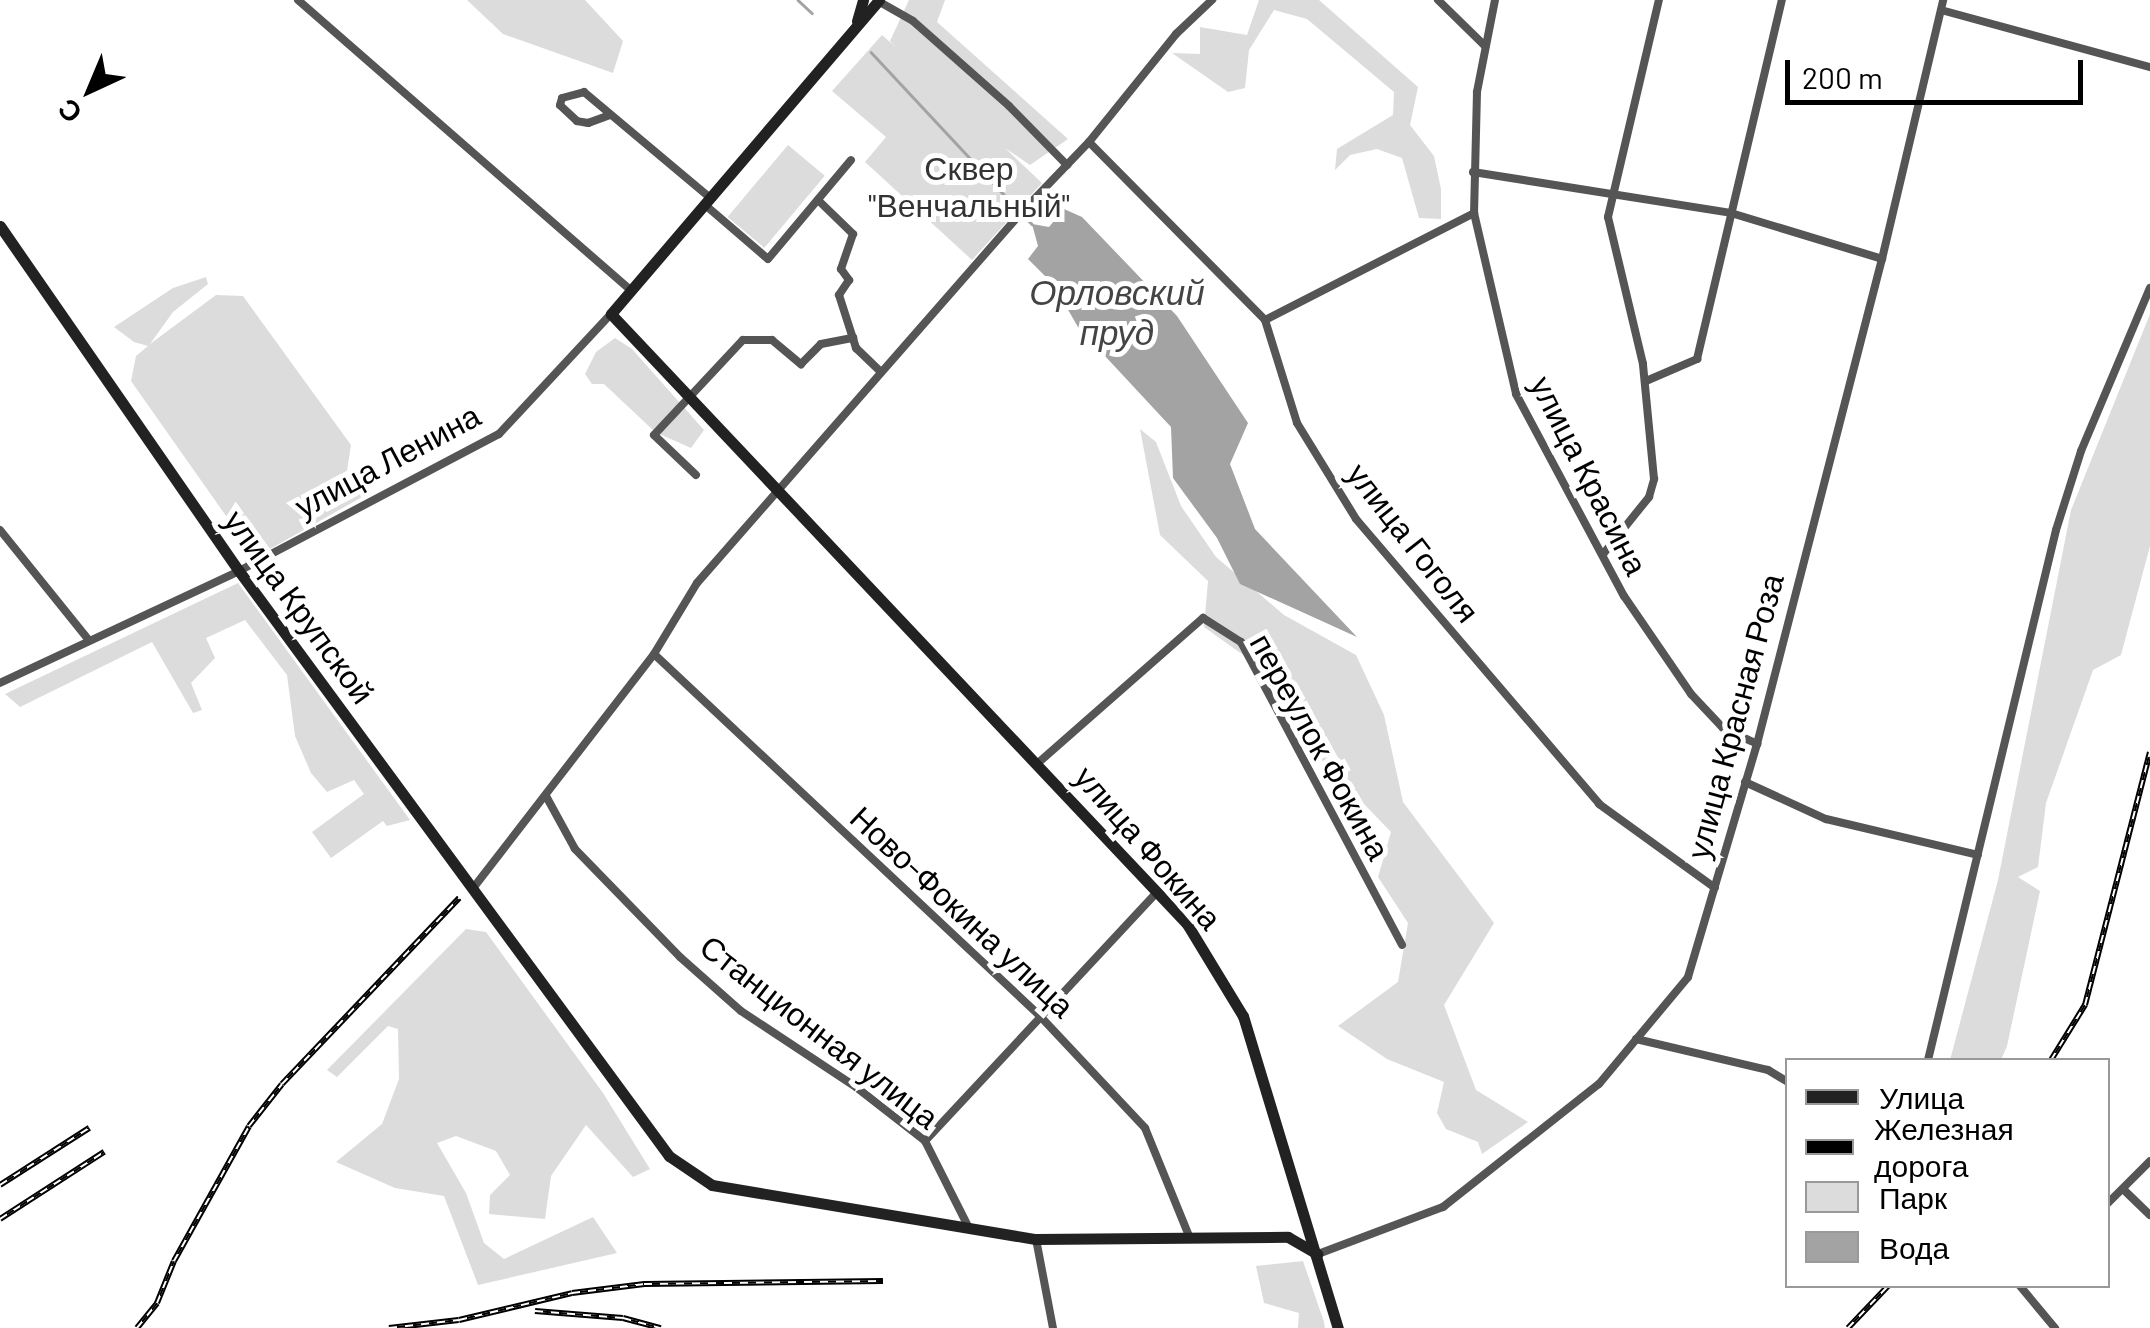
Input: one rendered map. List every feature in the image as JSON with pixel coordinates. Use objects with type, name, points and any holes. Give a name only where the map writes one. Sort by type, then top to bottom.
[{"type":"street","points":[[298,0],[631,291]]},
{"type":"street","points":[[856,25],[863,0]]},
{"type":"street","points":[[474,888],[654,654],[697,582],[777,486],[1040,191],[1089,142],[1176,34],[1212,0]]},
{"type":"street","points":[[1438,0],[1485,46]]},
{"type":"street","name":"улица Красина","points":[[1495,0],[1476,92],[1474,212],[1516,394],[1604,552],[1624,596],[1690,694],[1724,728],[1756,744]]},
{"type":"street","points":[[1604,552],[1649,497],[1654,479],[1646,380],[1608,217],[1658,0]]},
{"type":"street","points":[[1646,380],[1697,360],[1782,0]]},
{"type":"street","name":"улица Красная Роза","points":[[1318,1254],[1443,1207],[1598,1084],[1688,977],[1756,744],[1882,259],[1943,0]]},
{"type":"street","points":[[878,1],[913,21],[1010,106],[1066,164]]},
{"type":"street","name":"улица Ленина","points":[[0,683],[239,571],[498,434],[611,314],[878,1]]},
{"type":"street","points":[[1941,10],[2150,68]]},
{"type":"street","points":[[610,115],[588,123],[577,121],[560,105],[562,98],[584,92],[610,115],[706,200],[768,259],[851,160]]},
{"type":"street","name":"улица Гоголя","points":[[1089,142],[1265,320],[1297,423],[1356,519],[1600,804],[1715,888]]},
{"type":"street","points":[[1473,172],[1731,214],[1882,259]]},
{"type":"street","points":[[818,200],[852,234],[841,269],[849,280],[839,295],[856,348],[880,371]]},
{"type":"street","points":[[1265,320],[1474,212]]},
{"type":"street","name":"улица Крупской","points":[[0,226],[239,571],[669,1156],[712,1184],[968,1228]]},
{"type":"street","points":[[1928,1058],[2056,530],[2081,450],[2150,288]]},
{"type":"street","name":"улица Фокина","points":[[611,314],[1187,924],[1243,1016],[1338,1328]]},
{"type":"street","points":[[696,475],[654,435],[743,340],[772,340],[801,364],[821,344],[853,338]]},
{"type":"street","points":[[0,530],[88,640]]},
{"type":"street","name":"переулок Фокина","points":[[1038,763],[1202,618],[1241,642],[1402,945]]},
{"type":"street","name":"Ново-Фокина улица","points":[[654,654],[1039,1015],[1145,1128],[1190,1238]]},
{"type":"street","points":[[1746,782],[1826,819],[1978,855]]},
{"type":"street","name":"Станционная улица","points":[[546,796],[575,849],[680,957],[740,1011],[856,1087],[925,1141],[968,1228]]},
{"type":"street","points":[[925,1141],[1159,890]]},
{"type":"street","points":[[1636,1038],[1768,1070],[1785,1080]]},
{"type":"street","points":[[2110,1202],[2150,1161]]},
{"type":"street","points":[[2124,1190],[2150,1215]]},
{"type":"street","points":[[968,1228],[1036,1240],[1288,1236],[1318,1254]]},
{"type":"street","points":[[1036,1240],[1053,1328]]},
{"type":"street","points":[[2022,1288],[2055,1328]]},
{"type":"green space","points":[[467,0],[585,0],[623,41],[613,73],[503,34]]},
{"type":"green space","name":"Сквер \"Венчальный\"","points":[[909,0],[945,0],[937,22],[1068,139],[1030,165],[1005,148],[1042,183],[972,260],[865,162],[886,137],[832,91],[882,35],[897,48],[890,41]]},
{"type":"green space","points":[[1259,0],[1319,0],[1418,87],[1410,125],[1434,156],[1441,189],[1441,219],[1419,218],[1402,158],[1377,149],[1350,155],[1335,170],[1337,149],[1393,115],[1394,92],[1307,19],[1274,10],[1249,50],[1245,88],[1228,92],[1172,53],[1200,54],[1200,27],[1247,35]]},
{"type":"green space","points":[[788,145],[825,176],[764,248],[728,217]]},
{"type":"green space","points":[[206,277],[208,284],[173,312],[150,344],[216,295],[243,296],[351,445],[347,471],[299,506],[356,475],[370,476],[364,496],[245,563],[241,539],[252,532],[231,523],[131,381],[136,356],[148,346],[134,342],[114,327],[173,288]]},
{"type":"green space","points":[[2150,314],[2150,546],[2121,655],[2093,670],[2046,803],[2038,867],[2018,877],[2040,891],[2007,1046],[2002,1058],[1951,1058],[1998,880],[2071,510]]},
{"type":"green space","points":[[615,338],[632,349],[704,430],[691,448],[655,432],[604,384],[592,384],[585,374],[596,352]]},
{"type":"green space","points":[[1140,429],[1156,442],[1181,506],[1216,557],[1284,615],[1356,655],[1384,715],[1403,802],[1494,923],[1444,1005],[1476,1090],[1528,1122],[1482,1154],[1478,1142],[1446,1129],[1437,1113],[1444,1082],[1387,1059],[1338,1026],[1398,982],[1408,923],[1378,877],[1391,832],[1309,747],[1301,709],[1277,679],[1204,627],[1208,581],[1160,535]]},
{"type":"green space","points":[[238,583],[410,820],[387,826],[383,821],[331,858],[312,832],[364,794],[354,780],[327,792],[311,773],[295,736],[287,675],[245,620],[206,638],[215,658],[191,683],[202,710],[193,713],[152,642],[20,707],[5,694]]},
{"type":"green space","points":[[466,929],[486,932],[603,1093],[650,1169],[633,1177],[586,1125],[551,1176],[545,1219],[489,1214],[490,1195],[510,1175],[496,1151],[456,1136],[437,1143],[466,1193],[484,1243],[504,1259],[593,1217],[617,1253],[478,1285],[444,1196],[395,1188],[336,1162],[382,1124],[399,1079],[398,1029],[388,1026],[337,1077],[327,1070]]},
{"type":"green space","points":[[1303,1261],[1325,1328],[1298,1328],[1299,1313],[1264,1303],[1256,1266]]},
{"type":"water","name":"Орловский пруд","points":[[1064,209],[1082,217],[1177,316],[1248,423],[1230,464],[1255,529],[1357,637],[1240,584],[1217,538],[1173,478],[1171,427],[1078,327],[1053,284],[1028,259],[1038,246],[1032,224],[1049,227]]},
{"type":"waterway","points":[[798,0],[812,13]]},
{"type":"waterway","points":[[871,52],[1009,200]]},
{"type":"waterway","points":[[1023,215],[1032,224]]},
{"type":"railway","points":[[2052,1058],[2085,1005],[2150,752]]},
{"type":"railway","points":[[137,1328],[157,1303],[174,1261],[249,1126],[282,1084],[459,898]]},
{"type":"railway","points":[[0,1185],[89,1128]]},
{"type":"railway","points":[[0,1219],[104,1152]]},
{"type":"railway","points":[[389,1328],[459,1320],[572,1293],[644,1284],[883,1281]]},
{"type":"railway","points":[[1848,1328],[1886,1288]]},
{"type":"railway","points":[[535,1311],[623,1318],[661,1328]]}]
